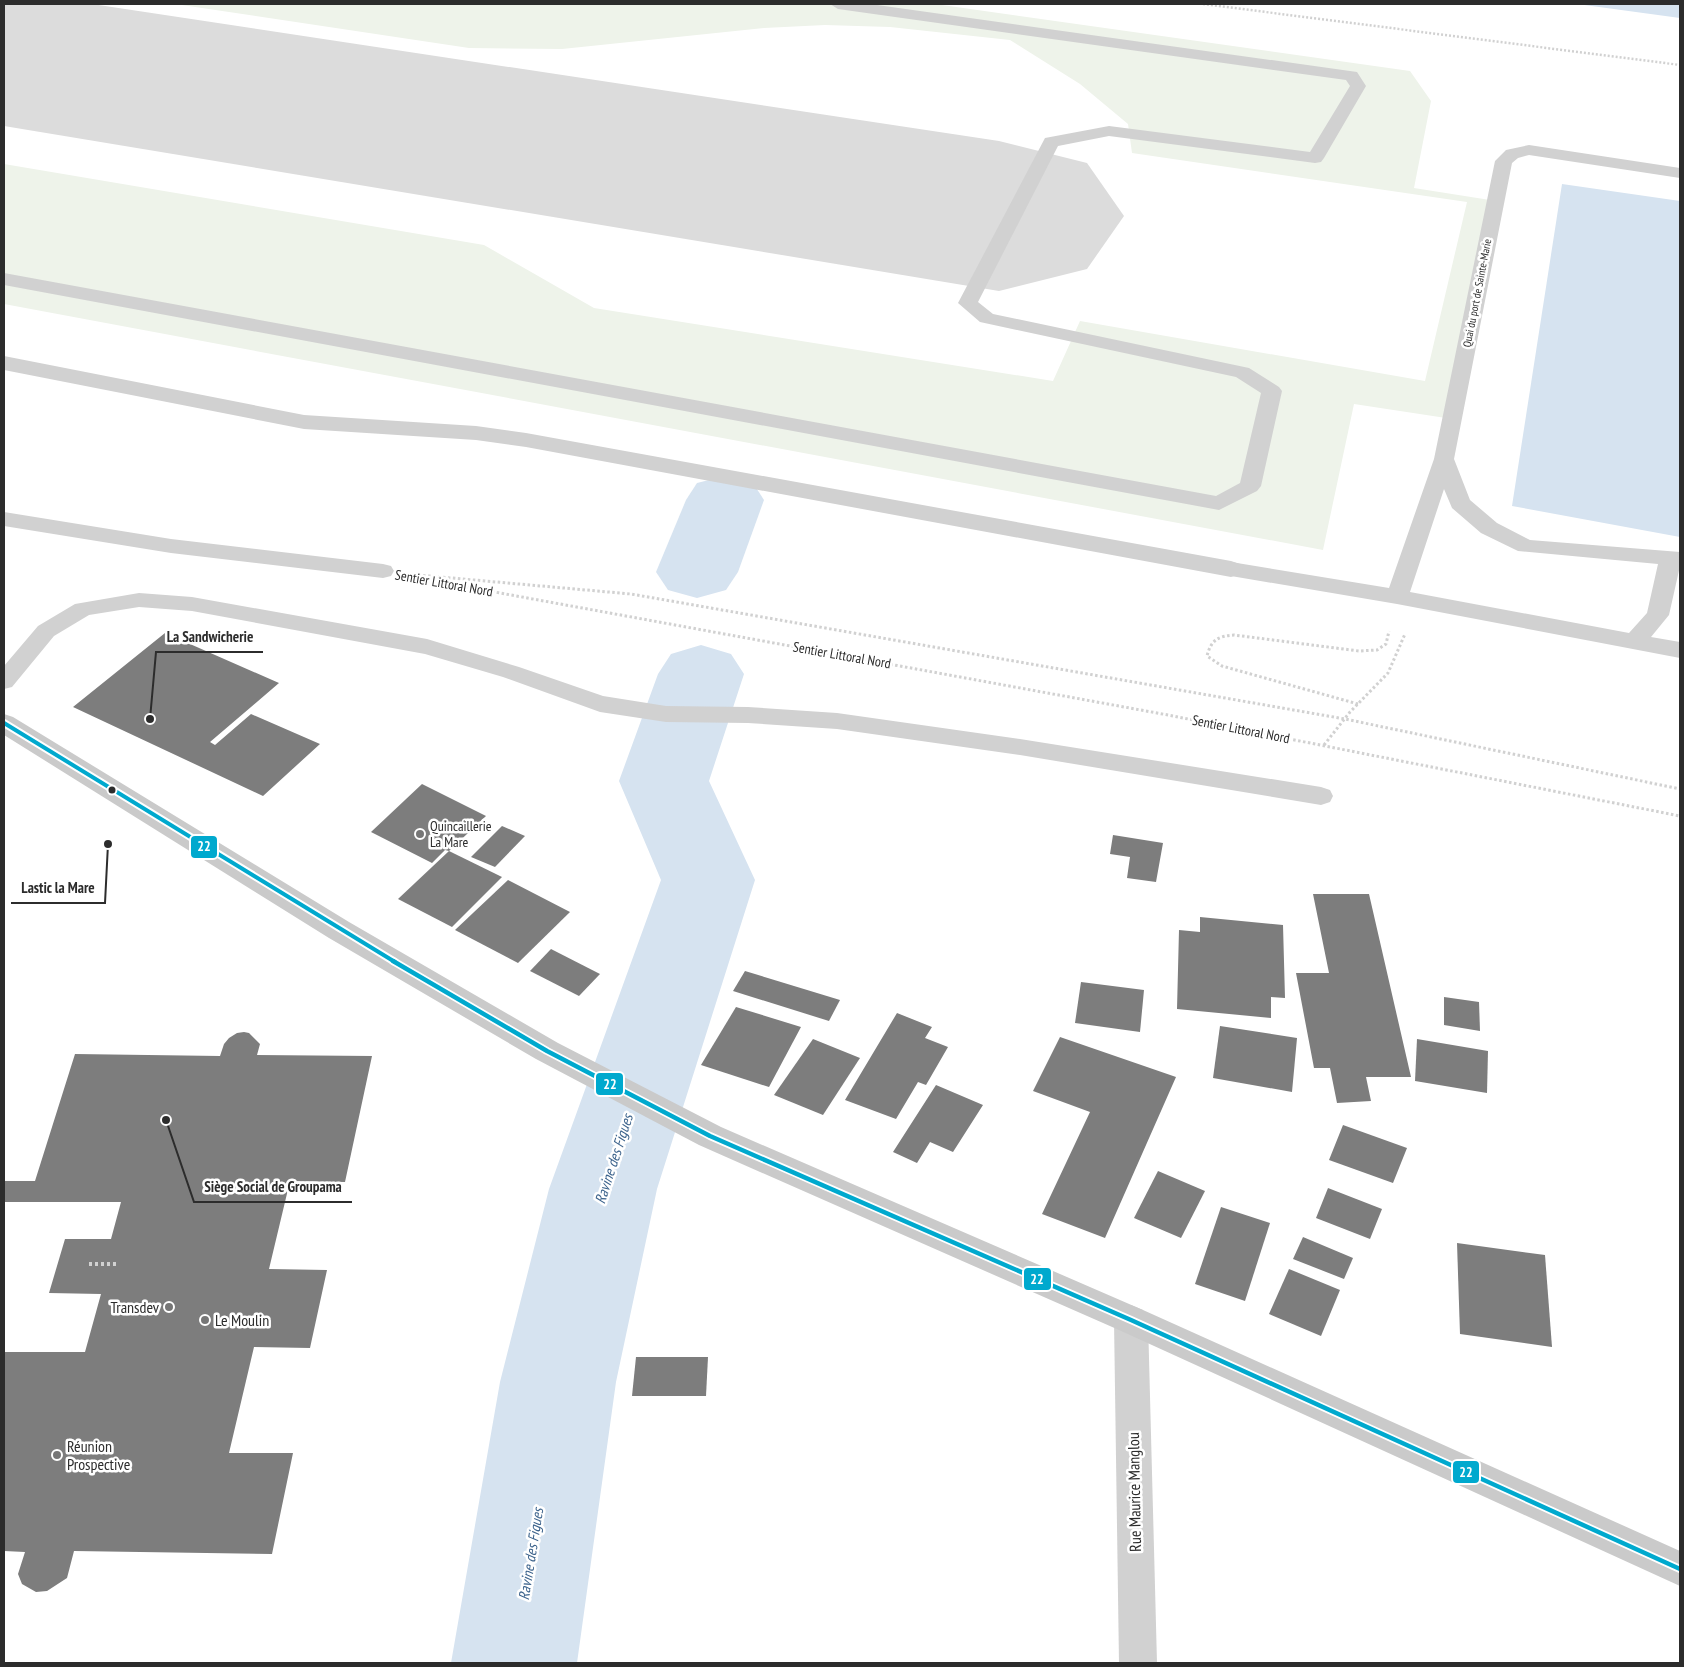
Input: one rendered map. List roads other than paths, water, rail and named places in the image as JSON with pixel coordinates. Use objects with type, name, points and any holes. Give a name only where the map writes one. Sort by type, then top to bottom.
[{"type":"street","points":[[4,363],[304,422],[476,433],[526,440],[1231,569]]},
{"type":"street","points":[[4,723],[340,930],[547,1051],[710,1136],[1131,1320],[1680,1569]]},
{"type":"street","name":"Rue Maurice Manglou","points":[[1131,1320],[1138,1663]]},
{"type":"lane","points":[[4,279],[1219,503],[1250,486],[1272,391],[1242,372],[987,318],[968,303],[1050,142],[1109,131],[1315,158],[1358,86],[1351,76],[838,4]]},
{"type":"lane","name":"Quai du port de Sainte-Marie","points":[[1396,597],[1444,459],[1504,160],[1512,154],[1529,150],[1680,173]]},
{"type":"lane","points":[[1444,459],[1460,503],[1489,528],[1526,546],[1675,558],[1658,616],[1635,641]]},
{"type":"lane","points":[[4,519],[171,546],[383,571]]},
{"type":"lane","points":[[1231,569],[1419,601],[1680,650]]},
{"type":"lane","points":[[4,681],[46,631],[83,609],[139,600],[192,604],[427,647],[511,672],[600,704],[666,714],[748,714],[837,721],[1321,796]]},
{"type":"lane","points":[[1658,616],[1680,619]]},
{"type":"water","points":[[1577,4],[1680,4],[1680,18]]},
{"type":"water","points":[[1562,184],[1680,201],[1680,537],[1512,506]]},
{"type":"waterway","name":"Ravine des Figues","points":[[697,572],[725,500]]},
{"type":"waterway","name":"Ravine des Figues","points":[[514,1663],[558,1382],[603,1189],[708,880],[664,781],[701,674]]},
{"type":"place","name":"La Sandwicherie","points":[[150,719]]},
{"type":"place","name":"Quincaillerie La Mare","points":[[420,834]]},
{"type":"place","name":"Lastic la Mare","points":[[108,844]]},
{"type":"place","name":"Siège Social de Groupama","points":[[166,1120]]},
{"type":"place","name":"Transdev","points":[[169,1307]]},
{"type":"place","name":"Le Moulin","points":[[205,1320]]},
{"type":"place","name":"Réunion Prospective","points":[[57,1455]]}]
